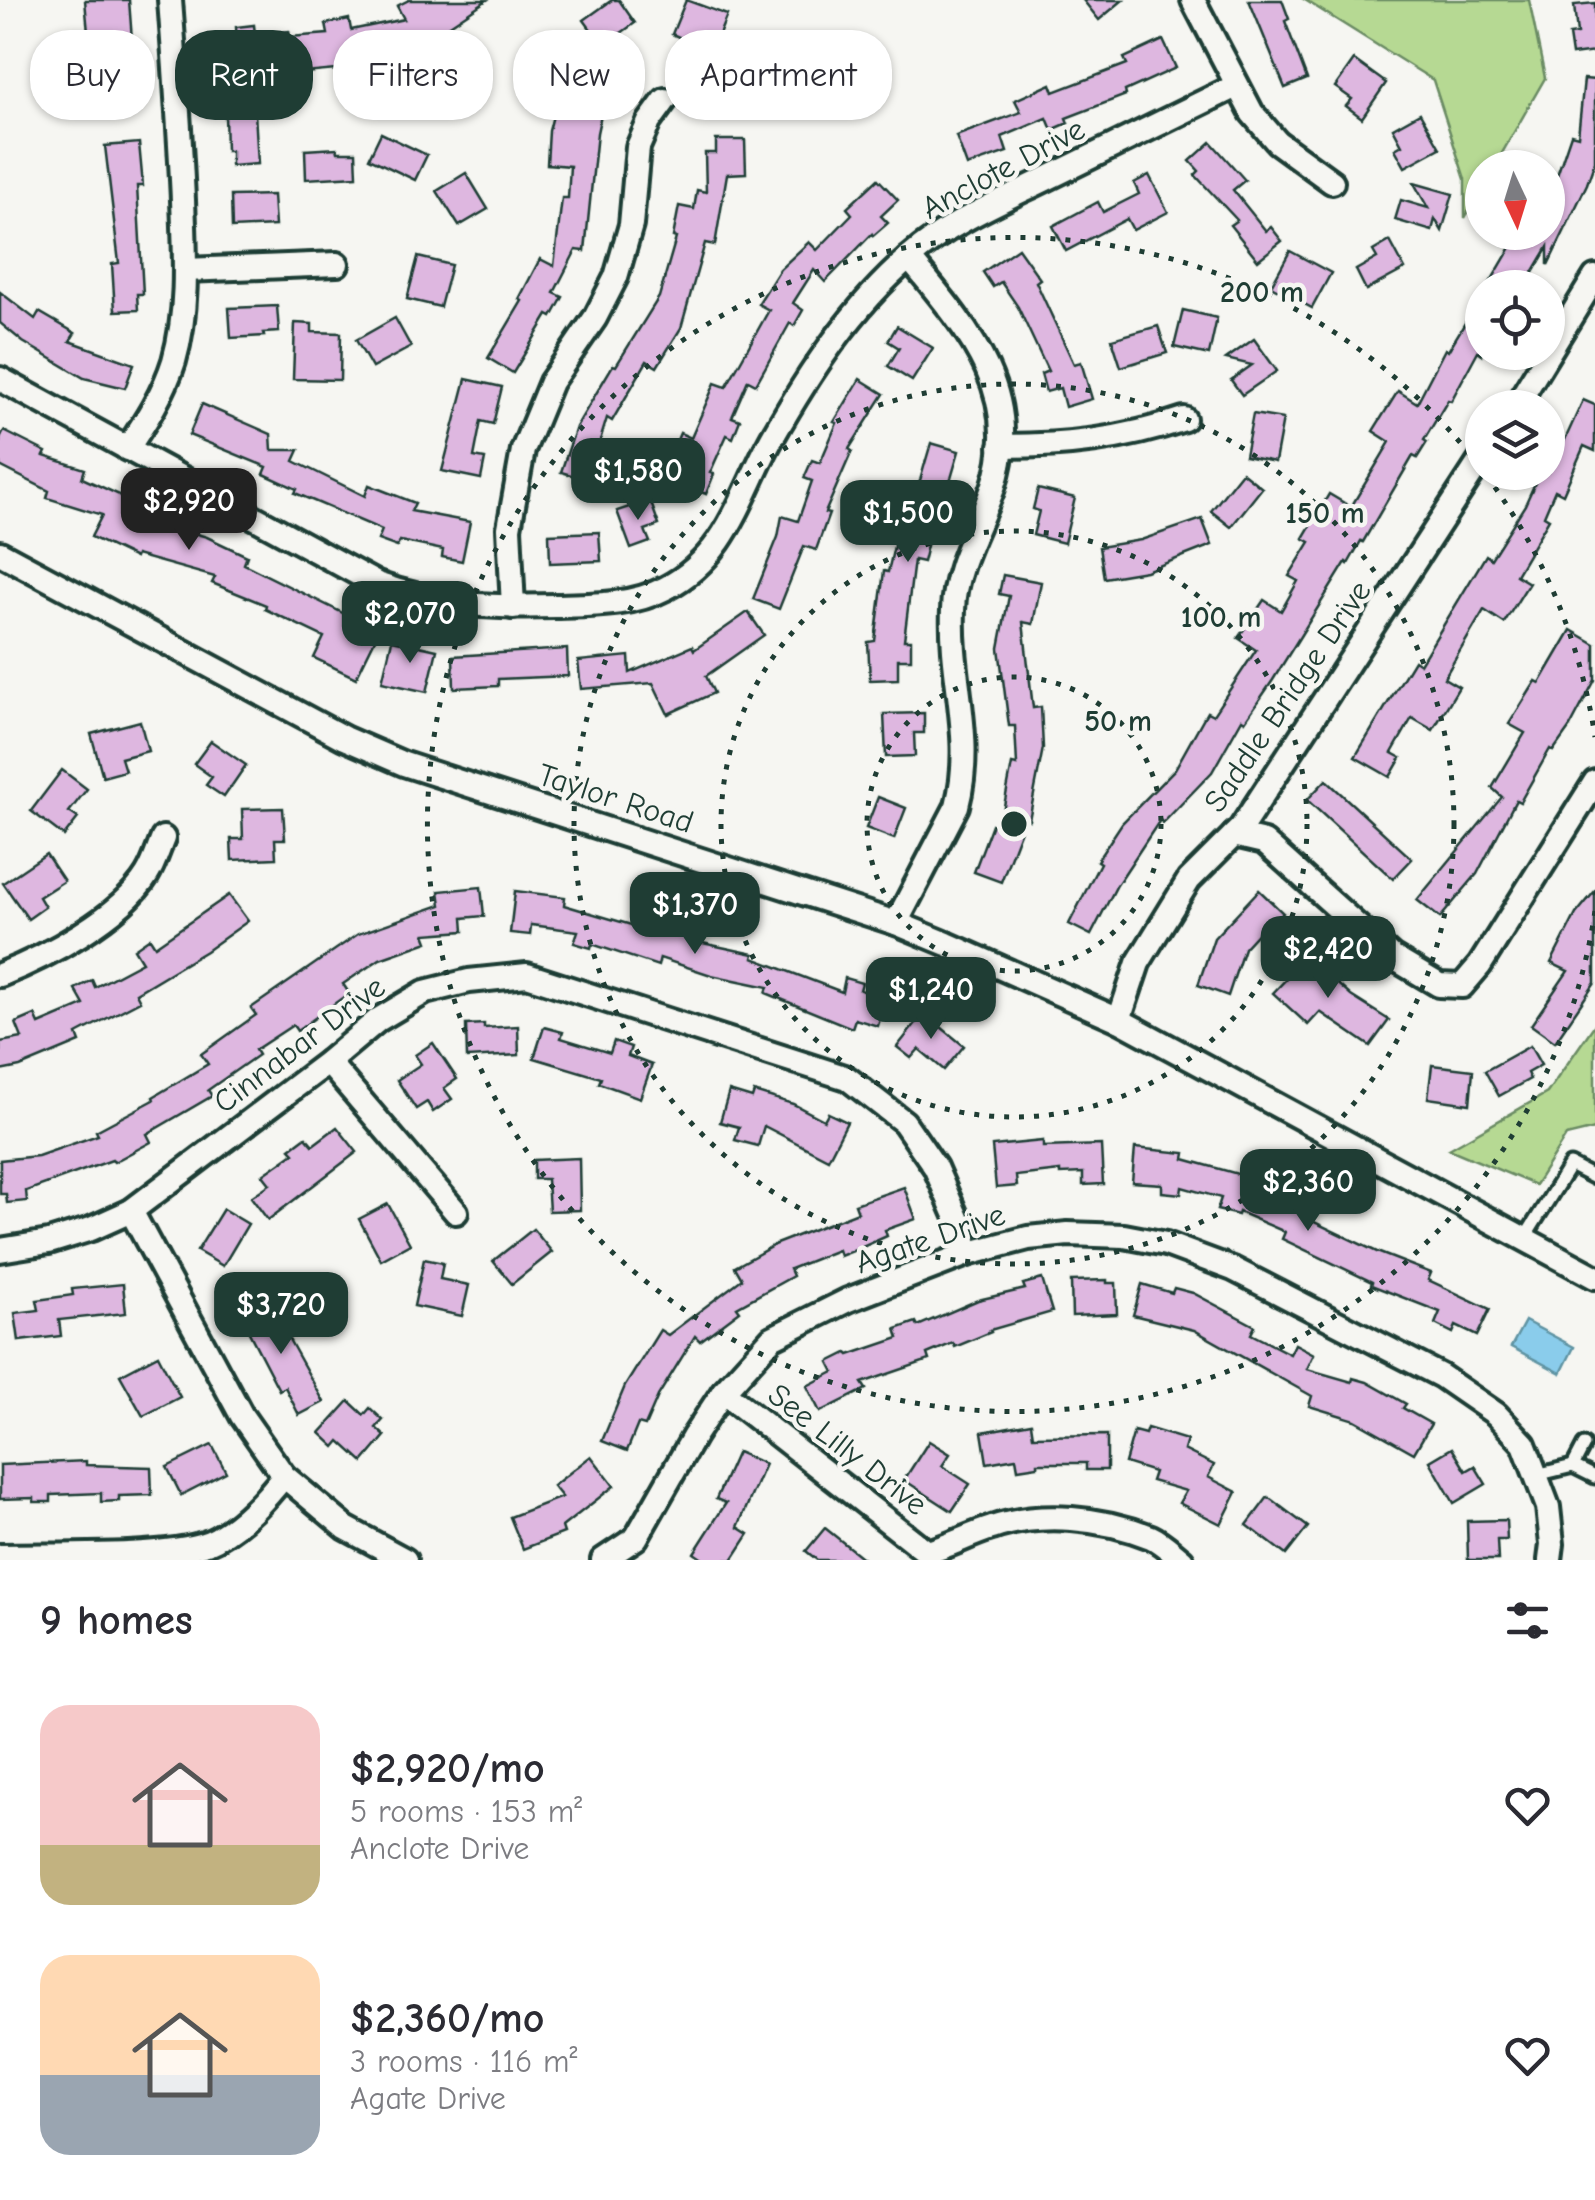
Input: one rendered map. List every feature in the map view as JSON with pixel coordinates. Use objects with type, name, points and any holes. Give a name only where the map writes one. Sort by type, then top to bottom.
[{"type":"street","points":[[127,449],[153,410],[173,362],[184,317],[179,114],[170,0]]},
{"type":"street","points":[[1194,0],[1252,113],[1276,142],[1332,182]]},
{"type":"street","name":"Anclote Drive","points":[[0,379],[376,584],[444,603],[513,608],[630,601],[665,589],[700,565],[730,528],[771,440],[816,366],[868,298],[910,258],[973,216],[1236,86]]},
{"type":"street","points":[[513,608],[509,528],[523,450],[551,382],[595,318],[616,277],[631,225],[638,147],[665,100]]},
{"type":"street","points":[[896,922],[957,806],[961,790],[966,739],[952,644],[953,604],[962,564],[994,484],[1001,446],[998,399],[984,356],[965,325],[910,258]]},
{"type":"street","points":[[185,270],[338,264]]},
{"type":"street","points":[[1526,390],[1595,277]]},
{"type":"street","points":[[1001,446],[1054,446],[1106,440],[1184,419]]},
{"type":"street","name":"Saddle Bridge Drive","points":[[1119,1020],[1138,963],[1189,880],[1234,835],[1465,484]]},
{"type":"street","name":"Taylor Road","points":[[0,554],[344,738],[404,764],[896,922],[1119,1020],[1595,1277]]},
{"type":"street","points":[[1234,835],[1264,842],[1392,957],[1439,985],[1462,986],[1480,964],[1595,782]]},
{"type":"street","points":[[0,974],[50,952],[120,904],[147,875],[162,838]]},
{"type":"street","name":"Cinnabar Drive","points":[[0,1250],[63,1238],[131,1211],[378,1020],[425,992],[469,981],[527,975],[847,1078],[904,1122],[935,1167],[964,1234],[967,1254]]},
{"type":"street","points":[[328,1062],[456,1212]]},
{"type":"street","points":[[131,1211],[242,1416],[284,1476],[346,1528],[404,1560]]},
{"type":"street","name":"Agate Drive","points":[[603,1560],[636,1538],[723,1392],[772,1338],[848,1300],[967,1254],[1028,1238],[1068,1234],[1124,1236],[1166,1244],[1234,1269],[1441,1376],[1506,1424],[1524,1444],[1548,1506],[1550,1560]]},
{"type":"street","name":"See Lilly Drive","points":[[723,1392],[928,1556]]},
{"type":"street","points":[[0,1556],[179,1552],[214,1540],[264,1502],[284,1476]]},
{"type":"street","points":[[928,1556],[992,1528],[1058,1518],[1109,1525],[1154,1538],[1182,1560]]},
{"type":"lane","points":[[1524,1240],[1570,1165],[1595,1178]]},
{"type":"lane","points":[[1573,1466],[1584,1445]]},
{"type":"lane","points":[[1536,1476],[1573,1466],[1595,1477]]},
{"type":"green space","points":[[1305,0],[1529,0],[1545,78],[1504,150],[1465,150],[1465,179],[1433,80]]},
{"type":"green space","points":[[1595,1024],[1595,1129],[1566,1136],[1535,1185],[1449,1149],[1547,1093]]},
{"type":"water","points":[[1525,1321],[1574,1347],[1561,1373],[1511,1347]]},
{"type":"building","points":[[85,0],[129,0],[131,30],[88,30]]},
{"type":"building","points":[[409,0],[487,0],[442,30],[351,30],[404,19],[397,6]]},
{"type":"building","points":[[612,0],[619,0],[635,23],[625,30],[591,30],[584,20]]},
{"type":"building","points":[[686,0],[727,15],[721,30],[674,30]]},
{"type":"building","points":[[1083,0],[1123,0],[1099,20]]},
{"type":"building","points":[[1249,0],[1282,0],[1289,19],[1285,21],[1307,79],[1285,88]]},
{"type":"building","points":[[1595,3],[1595,52],[1572,55],[1569,35],[1577,34],[1574,5]]},
{"type":"building","points":[[349,19],[351,30],[333,30],[333,70],[313,72],[313,35],[328,34],[326,24]]},
{"type":"building","points":[[254,25],[255,30],[236,30],[236,27]]},
{"type":"building","points":[[1163,40],[1176,68],[1125,91],[1126,95],[1066,118],[1068,123],[1052,130],[1047,118],[1002,137],[1007,152],[967,166],[956,136],[1021,112],[1015,100],[1051,84],[1054,92],[1127,64],[1124,58]]},
{"type":"building","points":[[1354,60],[1386,83],[1362,118],[1346,106],[1352,99],[1335,87]]},
{"type":"building","points":[[1584,79],[1595,80],[1595,161],[1565,230],[1565,152],[1571,134],[1578,136]]},
{"type":"building","points":[[1420,113],[1440,148],[1405,167],[1395,149],[1402,145],[1393,128]]},
{"type":"building","points":[[225,120],[255,120],[258,164],[231,166],[231,151],[226,151]]},
{"type":"building","points":[[552,120],[600,120],[585,251],[576,250],[554,293],[563,297],[513,373],[488,358],[522,301],[519,299],[540,259],[554,266],[562,198],[568,198],[570,166],[547,164]]},
{"type":"building","points":[[381,133],[427,155],[415,180],[369,158]]},
{"type":"building","points":[[716,140],[745,140],[746,173],[727,174],[715,245],[705,243],[681,328],[657,367],[647,361],[612,421],[607,418],[588,480],[561,472],[576,427],[659,297],[676,238],[673,237],[679,206],[694,209],[697,190],[706,192],[705,153],[716,153]]},
{"type":"building","points":[[1211,142],[1245,180],[1233,190],[1266,231],[1271,227],[1282,241],[1258,260],[1230,225],[1237,220],[1195,175],[1199,171],[1190,161]]},
{"type":"building","points":[[139,143],[143,186],[137,186],[143,294],[137,294],[138,310],[115,311],[112,264],[119,263],[105,146]]},
{"type":"building","points":[[337,148],[338,152],[356,152],[357,176],[306,179],[305,150]]},
{"type":"building","points":[[466,173],[488,209],[459,226],[437,191]]},
{"type":"building","points":[[1149,175],[1168,212],[1133,230],[1127,219],[1066,251],[1053,226],[1098,202],[1103,212],[1139,194],[1134,183]]},
{"type":"building","points":[[878,179],[898,200],[881,216],[888,223],[825,282],[814,270],[793,303],[803,310],[794,326],[790,323],[756,384],[748,380],[732,417],[740,420],[733,438],[727,435],[710,473],[714,474],[706,494],[662,476],[680,433],[691,438],[715,383],[726,387],[769,310],[758,304],[780,269],[809,242],[817,250],[852,214],[847,208]]},
{"type":"building","points":[[1414,183],[1453,194],[1442,231],[1435,219],[1432,231],[1395,220],[1401,200],[1428,208]]},
{"type":"building","points":[[273,195],[275,226],[232,228],[231,196]]},
{"type":"building","points":[[1390,241],[1405,269],[1366,290],[1356,270],[1377,258],[1373,251]]},
{"type":"building","points":[[1018,248],[1040,279],[1036,282],[1074,364],[1081,362],[1092,399],[1065,407],[1060,388],[1046,392],[1041,374],[1048,371],[1018,307],[1001,282],[993,287],[983,272]]},
{"type":"building","points":[[1509,250],[1546,250],[1535,270],[1498,270]]},
{"type":"building","points":[[1290,251],[1331,273],[1312,308],[1271,286]]},
{"type":"building","points":[[418,257],[451,265],[440,307],[407,299]]},
{"type":"building","points":[[0,292],[35,319],[39,312],[75,333],[70,341],[134,364],[125,388],[84,378],[23,342],[0,323]]},
{"type":"building","points":[[277,306],[279,332],[231,338],[229,308]]},
{"type":"building","points":[[1183,310],[1217,318],[1209,355],[1174,347]]},
{"type":"building","points":[[395,318],[411,347],[372,368],[356,340]]},
{"type":"building","points":[[295,323],[312,324],[312,332],[341,333],[340,380],[293,379]]},
{"type":"building","points":[[1465,323],[1468,370],[1417,458],[1413,456],[1363,542],[1346,562],[1273,680],[1245,721],[1242,719],[1212,772],[1163,823],[1160,820],[1117,885],[1091,935],[1069,924],[1100,863],[1097,861],[1122,823],[1175,769],[1207,712],[1213,715],[1256,650],[1238,638],[1264,600],[1281,611],[1298,581],[1289,576],[1310,542],[1303,538],[1329,494],[1351,507],[1390,442],[1373,431],[1398,391],[1417,403],[1445,349],[1448,351]]},
{"type":"building","points":[[897,326],[933,348],[912,381],[888,366],[899,348],[888,341]]},
{"type":"building","points":[[1158,326],[1167,353],[1121,367],[1112,339]]},
{"type":"building","points":[[1254,339],[1277,371],[1242,395],[1231,380],[1252,365],[1226,359]]},
{"type":"building","points":[[466,379],[502,387],[493,424],[481,421],[474,457],[485,459],[481,479],[442,471]]},
{"type":"building","points":[[860,379],[884,394],[849,449],[852,451],[825,513],[829,514],[816,550],[804,546],[779,609],[753,599],[778,537],[782,516],[798,521],[812,481],[804,478],[812,460],[820,463],[837,423],[834,422]]},
{"type":"building","points":[[1583,400],[1595,405],[1595,451],[1584,446],[1565,489],[1565,440]]},
{"type":"building","points":[[202,404],[271,434],[272,450],[299,450],[294,461],[365,496],[369,485],[415,503],[411,511],[470,522],[462,561],[442,557],[443,550],[400,541],[397,547],[378,540],[382,530],[295,493],[297,489],[264,474],[267,467],[189,435]]},
{"type":"building","points":[[1253,414],[1283,419],[1275,462],[1245,456]]},
{"type":"building","points":[[4,431],[46,452],[44,456],[85,469],[82,478],[157,512],[152,521],[207,537],[247,556],[244,564],[379,631],[356,678],[314,658],[324,637],[265,609],[266,605],[212,583],[215,577],[136,555],[135,558],[91,537],[102,515],[47,498],[49,491],[0,466],[0,439]]},
{"type":"building","points":[[931,443],[959,451],[945,499],[939,497],[923,562],[914,560],[904,640],[911,640],[911,659],[898,659],[898,679],[870,680],[868,642],[875,641],[884,571],[888,572],[901,516],[909,518]]},
{"type":"building","points":[[1242,472],[1262,488],[1231,527],[1211,511]]},
{"type":"building","points":[[1038,489],[1075,498],[1064,543],[1033,535],[1039,511],[1033,509]]},
{"type":"building","points":[[1532,490],[1555,490],[1544,516],[1549,519],[1516,575],[1529,583],[1504,623],[1484,610],[1444,678],[1459,687],[1433,730],[1412,718],[1392,753],[1401,758],[1390,777],[1355,757],[1414,660],[1420,664],[1486,555],[1491,559]]},
{"type":"building","points":[[650,500],[659,525],[645,530],[650,542],[631,549],[617,511]]},
{"type":"building","points":[[1202,519],[1212,545],[1146,571],[1104,578],[1099,547],[1141,540]]},
{"type":"building","points":[[599,532],[601,561],[550,563],[549,534]]},
{"type":"building","points":[[1003,575],[1041,582],[1033,624],[1023,622],[1033,708],[1041,707],[1043,748],[1029,820],[1025,819],[1001,882],[974,872],[992,824],[1000,827],[1012,764],[1017,765],[1015,726],[1009,726],[999,648],[1009,596],[999,594]]},
{"type":"building","points":[[748,612],[764,635],[706,676],[714,693],[668,714],[653,683],[581,689],[578,661],[629,656],[630,673],[692,646],[694,650]]},
{"type":"building","points":[[1571,630],[1595,644],[1595,680],[1570,727],[1553,751],[1550,749],[1520,802],[1516,800],[1477,874],[1440,918],[1417,900],[1502,797],[1492,788],[1525,733],[1509,724],[1536,681],[1540,683]]},
{"type":"building","points":[[392,640],[437,650],[427,692],[382,682]]},
{"type":"building","points":[[567,649],[568,676],[498,679],[498,686],[454,688],[453,656]]},
{"type":"building","points":[[924,713],[924,733],[914,733],[915,756],[886,757],[884,714]]},
{"type":"building","points":[[140,721],[148,751],[121,758],[125,771],[103,777],[91,734]]},
{"type":"building","points":[[211,741],[246,765],[224,797],[206,785],[212,777],[194,764]]},
{"type":"building","points":[[62,770],[87,789],[69,812],[78,818],[64,836],[31,811]]},
{"type":"building","points":[[1326,780],[1412,859],[1393,879],[1307,800]]},
{"type":"building","points":[[878,797],[906,808],[894,839],[866,828]]},
{"type":"building","points":[[283,808],[285,839],[275,839],[276,858],[232,860],[231,839],[243,839],[242,809]]},
{"type":"building","points":[[46,854],[64,881],[39,897],[45,907],[28,919],[3,883]]},
{"type":"building","points":[[481,887],[484,916],[463,918],[464,931],[425,934],[428,942],[380,959],[343,984],[349,993],[297,1031],[293,1025],[255,1050],[258,1055],[208,1090],[212,1096],[147,1134],[151,1142],[114,1162],[26,1191],[27,1201],[7,1203],[6,1194],[0,1194],[0,1160],[38,1156],[98,1135],[96,1131],[154,1100],[153,1097],[208,1064],[201,1054],[256,1015],[251,1008],[358,934],[441,905],[439,891]]},
{"type":"building","points":[[1259,890],[1283,913],[1270,927],[1266,924],[1244,948],[1228,996],[1198,985],[1214,938]]},
{"type":"building","points":[[515,891],[565,897],[564,905],[648,930],[651,919],[700,935],[698,942],[754,954],[753,958],[842,992],[845,978],[862,983],[860,990],[886,998],[878,1026],[855,1019],[852,1028],[766,993],[768,987],[711,975],[660,958],[658,966],[592,944],[591,948],[574,943],[578,931],[531,925],[530,935],[510,933]]},
{"type":"building","points":[[1595,891],[1595,983],[1555,1042],[1531,1025],[1568,971],[1551,963],[1576,914]]},
{"type":"building","points":[[229,895],[248,921],[136,993],[140,1001],[77,1034],[80,1042],[20,1067],[0,1071],[0,1042],[22,1038],[16,1023],[35,1015],[39,1024],[84,1005],[75,989],[92,980],[95,987],[142,962],[134,949],[150,938],[155,946]]},
{"type":"building","points":[[1311,953],[1325,967],[1322,970],[1351,996],[1389,1020],[1370,1046],[1320,1012],[1308,1025],[1273,993]]},
{"type":"building","points":[[924,1013],[964,1046],[944,1070],[919,1049],[911,1058],[897,1047]]},
{"type":"building","points":[[484,1024],[484,1028],[518,1026],[519,1055],[467,1058],[466,1025]]},
{"type":"building","points":[[544,1027],[563,1032],[561,1038],[610,1053],[614,1041],[631,1047],[628,1056],[652,1065],[640,1098],[599,1083],[601,1078],[534,1058]]},
{"type":"building","points":[[433,1043],[457,1079],[444,1088],[452,1099],[433,1112],[427,1102],[416,1109],[397,1080],[421,1064],[415,1055]]},
{"type":"building","points":[[1530,1046],[1541,1065],[1527,1073],[1530,1079],[1499,1096],[1485,1071]]},
{"type":"building","points":[[1432,1065],[1473,1070],[1470,1104],[1428,1098]]},
{"type":"building","points":[[729,1091],[752,1098],[754,1092],[793,1104],[824,1120],[828,1113],[847,1122],[828,1159],[764,1126],[758,1146],[735,1140],[739,1127],[720,1122]]},
{"type":"building","points":[[337,1127],[357,1152],[268,1220],[251,1197],[270,1184],[263,1175],[294,1153],[290,1149],[306,1137],[313,1145]]},
{"type":"building","points":[[1043,1141],[1043,1147],[1101,1145],[1103,1184],[1083,1185],[1083,1173],[1060,1171],[1016,1176],[1017,1186],[996,1188],[992,1146]]},
{"type":"building","points":[[1135,1148],[1185,1153],[1184,1159],[1249,1177],[1248,1180],[1317,1210],[1312,1221],[1431,1273],[1428,1280],[1490,1309],[1477,1336],[1456,1326],[1453,1333],[1435,1324],[1440,1312],[1371,1285],[1372,1282],[1282,1239],[1285,1232],[1239,1212],[1238,1215],[1217,1210],[1221,1198],[1182,1187],[1181,1194],[1162,1192],[1162,1184],[1132,1182]]},
{"type":"building","points":[[579,1158],[580,1210],[549,1211],[547,1179],[534,1179],[534,1160]]},
{"type":"building","points":[[904,1187],[916,1219],[885,1230],[887,1236],[858,1249],[840,1256],[838,1250],[790,1269],[793,1276],[737,1307],[740,1311],[700,1341],[695,1336],[658,1396],[645,1426],[638,1424],[627,1451],[602,1441],[625,1386],[660,1330],[668,1335],[742,1279],[735,1267],[776,1244],[858,1212],[855,1204]]},
{"type":"building","points":[[388,1204],[410,1244],[381,1260],[359,1219]]},
{"type":"building","points":[[223,1209],[248,1224],[223,1266],[197,1251]]},
{"type":"building","points":[[533,1229],[552,1252],[512,1284],[493,1261]]},
{"type":"building","points":[[424,1259],[443,1263],[440,1279],[469,1285],[462,1316],[414,1306]]},
{"type":"building","points":[[1042,1279],[1052,1312],[927,1354],[929,1360],[862,1383],[866,1389],[820,1412],[807,1386],[834,1372],[829,1362],[899,1338],[896,1329],[916,1322],[918,1326],[978,1300],[1025,1289],[1023,1284]]},
{"type":"building","points":[[1071,1281],[1116,1283],[1117,1314],[1072,1316]]},
{"type":"building","points":[[123,1284],[126,1313],[59,1320],[61,1336],[19,1341],[15,1313],[39,1310],[37,1300],[73,1295],[72,1289]]},
{"type":"building","points":[[1142,1284],[1172,1293],[1174,1288],[1193,1293],[1255,1326],[1251,1334],[1290,1354],[1295,1344],[1314,1354],[1307,1369],[1352,1382],[1353,1378],[1367,1382],[1406,1404],[1403,1408],[1431,1424],[1414,1453],[1355,1420],[1309,1406],[1312,1396],[1194,1330],[1133,1315]]},
{"type":"building","points":[[267,1300],[324,1402],[299,1415],[285,1387],[279,1390],[240,1315]]},
{"type":"building","points":[[158,1355],[180,1397],[143,1416],[120,1375]]},
{"type":"building","points":[[349,1401],[364,1415],[370,1408],[383,1420],[376,1428],[385,1436],[363,1462],[340,1441],[335,1447],[320,1433]]},
{"type":"building","points":[[1031,1423],[1033,1436],[1107,1435],[1107,1470],[1086,1470],[1086,1463],[1038,1463],[1018,1469],[1016,1458],[987,1463],[982,1432]]},
{"type":"building","points":[[1147,1428],[1187,1440],[1184,1450],[1214,1465],[1208,1477],[1237,1492],[1221,1524],[1179,1503],[1186,1491],[1151,1481],[1154,1472],[1125,1463],[1134,1431],[1145,1434]]},
{"type":"building","points":[[929,1441],[950,1454],[942,1466],[970,1484],[952,1511],[904,1480]]},
{"type":"building","points":[[212,1445],[226,1472],[181,1495],[167,1467]]},
{"type":"building","points":[[1452,1448],[1466,1471],[1475,1466],[1486,1484],[1454,1503],[1430,1461]]},
{"type":"building","points":[[737,1452],[765,1464],[738,1527],[749,1534],[732,1560],[704,1560],[694,1553],[726,1503],[716,1499]]},
{"type":"building","points":[[591,1456],[614,1486],[562,1527],[564,1533],[523,1549],[510,1517],[562,1497],[553,1486]]},
{"type":"building","points":[[86,1461],[86,1465],[151,1467],[152,1495],[119,1496],[119,1501],[101,1502],[101,1493],[51,1495],[51,1502],[0,1499],[0,1465]]},
{"type":"building","points":[[1268,1497],[1308,1527],[1286,1555],[1247,1525]]},
{"type":"building","points":[[1506,1520],[1507,1540],[1497,1540],[1498,1560],[1468,1560],[1467,1521]]},
{"type":"building","points":[[825,1528],[865,1560],[817,1560],[806,1551]]}]
